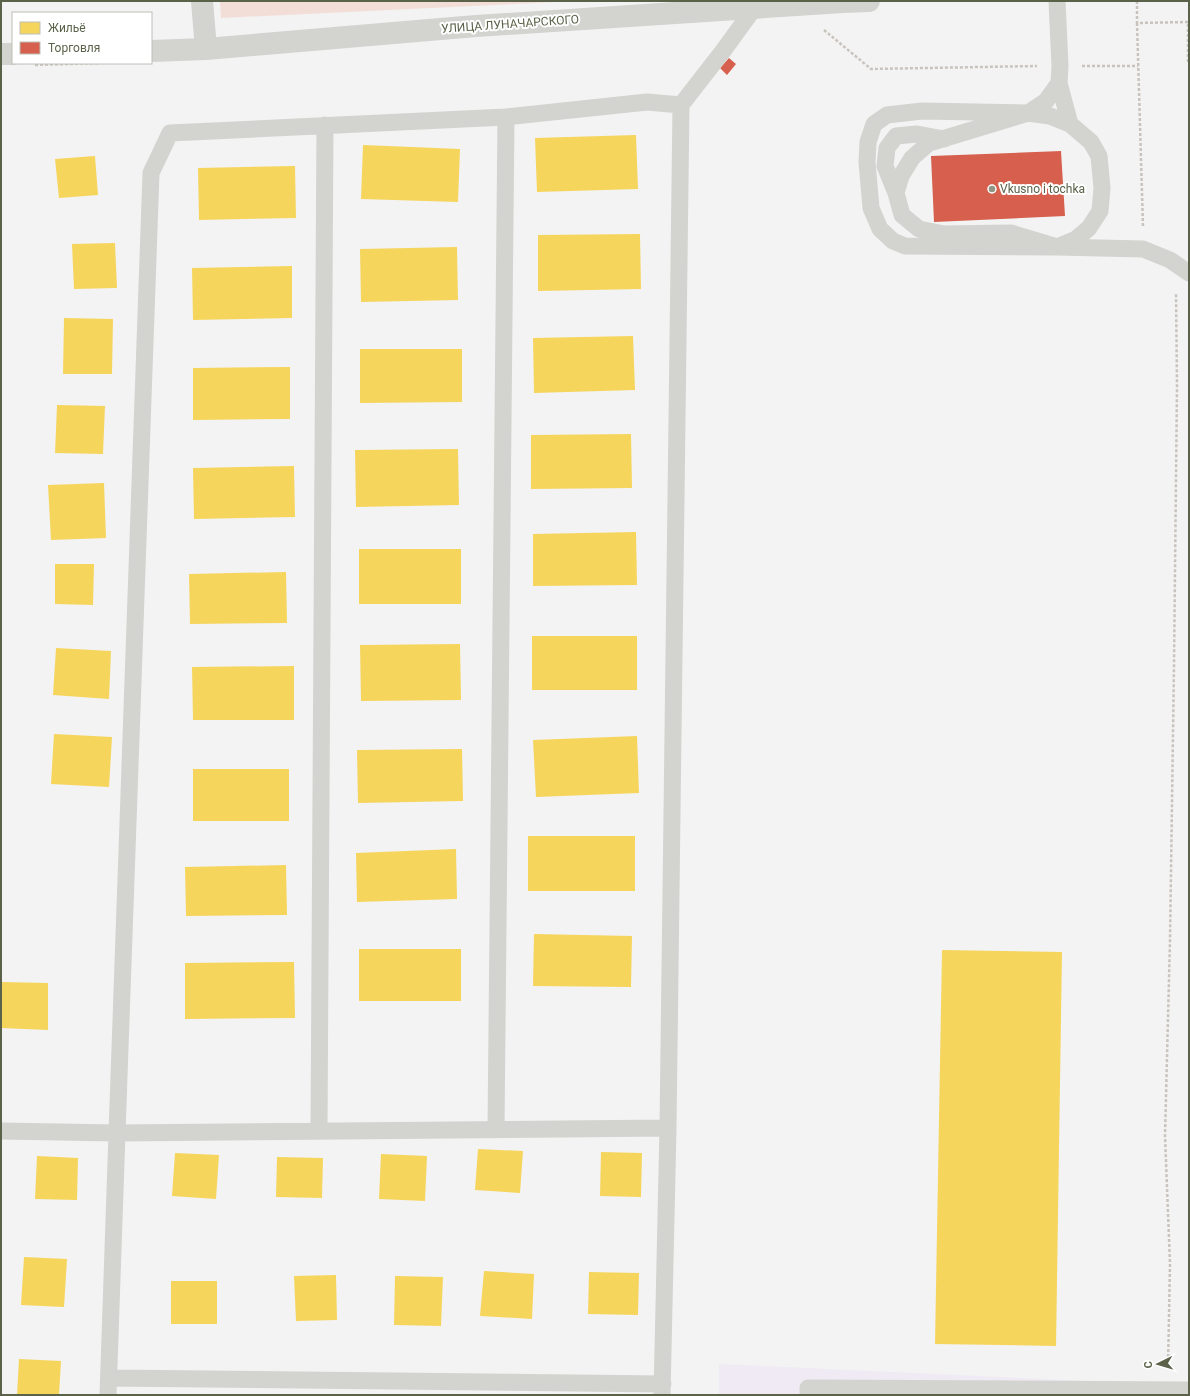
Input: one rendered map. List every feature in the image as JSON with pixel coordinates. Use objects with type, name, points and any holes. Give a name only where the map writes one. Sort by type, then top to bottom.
[{"type":"street","points":[[202,1],[206,49]]},
{"type":"street","name":"УЛИЦА ЛУНАЧАРСКОГО","points":[[152,51],[206,49],[476,26],[755,7],[869,1]]},
{"type":"street","points":[[1,54],[12,54]]},
{"type":"lane","points":[[1056,1],[1060,66],[1059,83],[1070,124]]},
{"type":"lane","points":[[109,1378],[663,1390],[668,1128],[681,105],[755,7]]},
{"type":"lane","points":[[896,193],[901,176],[912,158],[929,143],[1028,113],[1046,101],[1059,83]]},
{"type":"lane","points":[[108,1395],[151,173],[170,133],[506,117],[647,102],[681,105]]},
{"type":"lane","points":[[944,139],[917,134],[896,136],[887,148],[884,166],[896,193],[902,215],[919,229],[944,234],[1011,233],[1057,247],[1076,239],[1089,228],[1100,211],[1102,188],[1099,156],[1091,142],[1070,124],[1050,116],[1028,113],[922,111],[887,115],[874,124],[868,142],[867,162],[872,208],[880,229],[892,241],[905,246],[1143,249],[1170,260],[1189,273]]},
{"type":"lane","points":[[496,1129],[506,117]]},
{"type":"lane","points":[[319,1130],[325,125]]},
{"type":"lane","points":[[1,1131],[117,1133],[668,1128]]},
{"type":"lane","points":[[808,1395],[808,1388],[1189,1390]]},
{"type":"path","points":[[1137,1],[1143,249]]},
{"type":"path","points":[[1137,23],[1188,22],[1188,64]]},
{"type":"path","points":[[31,65],[66,64]]},
{"type":"path","points":[[871,69],[1138,66]]},
{"type":"path","points":[[1168,1390],[1170,1264],[1165,1136],[1170,940],[1177,385],[1176,287]]},
{"type":"shaded area","points":[[220,1],[576,1],[221,18]]},
{"type":"shaded area","points":[[719,1364],[1151,1384],[1150,1395],[719,1395]]},
{"type":"building: Жильё","points":[[636,135],[638,189],[537,192],[535,138]]},
{"type":"building: Жильё","points":[[363,145],[460,149],[458,202],[361,199]]},
{"type":"building: Жильё","points":[[95,156],[98,195],[59,198],[55,159]]},
{"type":"building: Жильё","points":[[295,166],[296,218],[199,220],[198,168]]},
{"type":"building: Жильё","points":[[640,234],[641,289],[538,291],[538,235]]},
{"type":"building: Жильё","points":[[115,243],[117,288],[74,289],[72,244]]},
{"type":"building: Жильё","points":[[457,247],[458,300],[361,302],[360,249]]},
{"type":"building: Жильё","points":[[292,266],[292,318],[193,320],[192,268]]},
{"type":"building: Жильё","points":[[64,318],[113,319],[112,374],[63,374]]},
{"type":"building: Жильё","points":[[633,336],[635,390],[534,393],[533,338]]},
{"type":"building: Жильё","points":[[360,349],[462,349],[462,402],[360,403]]},
{"type":"building: Жильё","points":[[290,367],[290,419],[193,420],[193,368]]},
{"type":"building: Жильё","points":[[57,405],[105,406],[103,454],[55,453]]},
{"type":"building: Жильё","points":[[631,434],[632,488],[531,489],[531,435]]},
{"type":"building: Жильё","points":[[458,449],[459,505],[356,507],[355,450]]},
{"type":"building: Жильё","points":[[294,466],[295,517],[194,519],[193,468]]},
{"type":"building: Жильё","points":[[104,483],[106,538],[51,540],[48,485]]},
{"type":"building: Жильё","points":[[636,532],[637,585],[533,586],[533,534]]},
{"type":"building: Жильё","points":[[359,549],[461,549],[461,604],[359,604]]},
{"type":"building: Жильё","points":[[55,564],[94,564],[93,605],[55,604]]},
{"type":"building: Жильё","points":[[286,572],[287,623],[190,624],[189,574]]},
{"type":"building: Жильё","points":[[532,636],[637,636],[637,690],[532,690]]},
{"type":"building: Жильё","points":[[460,644],[461,700],[361,701],[360,645]]},
{"type":"building: Жильё","points":[[56,648],[111,651],[109,699],[53,695]]},
{"type":"building: Жильё","points":[[294,666],[294,720],[193,720],[192,667]]},
{"type":"building: Жильё","points":[[54,734],[112,737],[109,787],[51,784]]},
{"type":"building: Жильё","points":[[637,736],[639,793],[536,797],[533,740]]},
{"type":"building: Жильё","points":[[462,749],[463,801],[358,803],[357,750]]},
{"type":"building: Жильё","points":[[193,769],[289,769],[289,821],[193,821]]},
{"type":"building: Жильё","points":[[528,836],[635,836],[635,891],[528,891]]},
{"type":"building: Жильё","points":[[456,849],[457,899],[357,902],[356,853]]},
{"type":"building: Жильё","points":[[286,865],[287,915],[186,916],[185,867]]},
{"type":"building: Жильё","points":[[534,934],[632,936],[631,987],[533,986]]},
{"type":"building: Жильё","points":[[359,949],[461,949],[461,1001],[359,1001]]},
{"type":"building: Жильё","points":[[942,950],[1062,952],[1056,1346],[935,1344]]},
{"type":"building: Жильё","points":[[294,962],[295,1018],[185,1019],[185,963]]},
{"type":"building: Жильё","points":[[1,982],[48,983],[48,1030],[1,1028]]},
{"type":"building: Жильё","points":[[478,1149],[523,1151],[520,1193],[475,1190]]},
{"type":"building: Жильё","points":[[601,1152],[642,1153],[641,1197],[600,1196]]},
{"type":"building: Жильё","points":[[175,1153],[219,1155],[216,1199],[172,1196]]},
{"type":"building: Жильё","points":[[381,1154],[427,1156],[425,1201],[379,1199]]},
{"type":"building: Жильё","points":[[37,1156],[78,1158],[77,1200],[35,1199]]},
{"type":"building: Жильё","points":[[277,1157],[323,1158],[322,1198],[276,1197]]},
{"type":"building: Жильё","points":[[24,1257],[67,1259],[64,1307],[21,1305]]},
{"type":"building: Жильё","points":[[484,1271],[534,1274],[532,1319],[480,1316]]},
{"type":"building: Жильё","points":[[589,1272],[639,1273],[638,1315],[588,1314]]},
{"type":"building: Жильё","points":[[336,1275],[337,1320],[296,1321],[294,1276]]},
{"type":"building: Жильё","points":[[395,1276],[443,1277],[441,1326],[394,1325]]},
{"type":"building: Жильё","points":[[171,1281],[217,1281],[217,1324],[171,1324]]},
{"type":"building: Жильё","points":[[19,1359],[61,1361],[59,1395],[17,1395]]},
{"type":"building: Торговля","points":[[729,58],[736,64],[727,75],[720,68]]},
{"type":"building: Торговля","points":[[1061,151],[1065,216],[934,222],[931,156]]},
{"type":"place","name":"Vkusno i tochka","points":[[992,189]]}]
